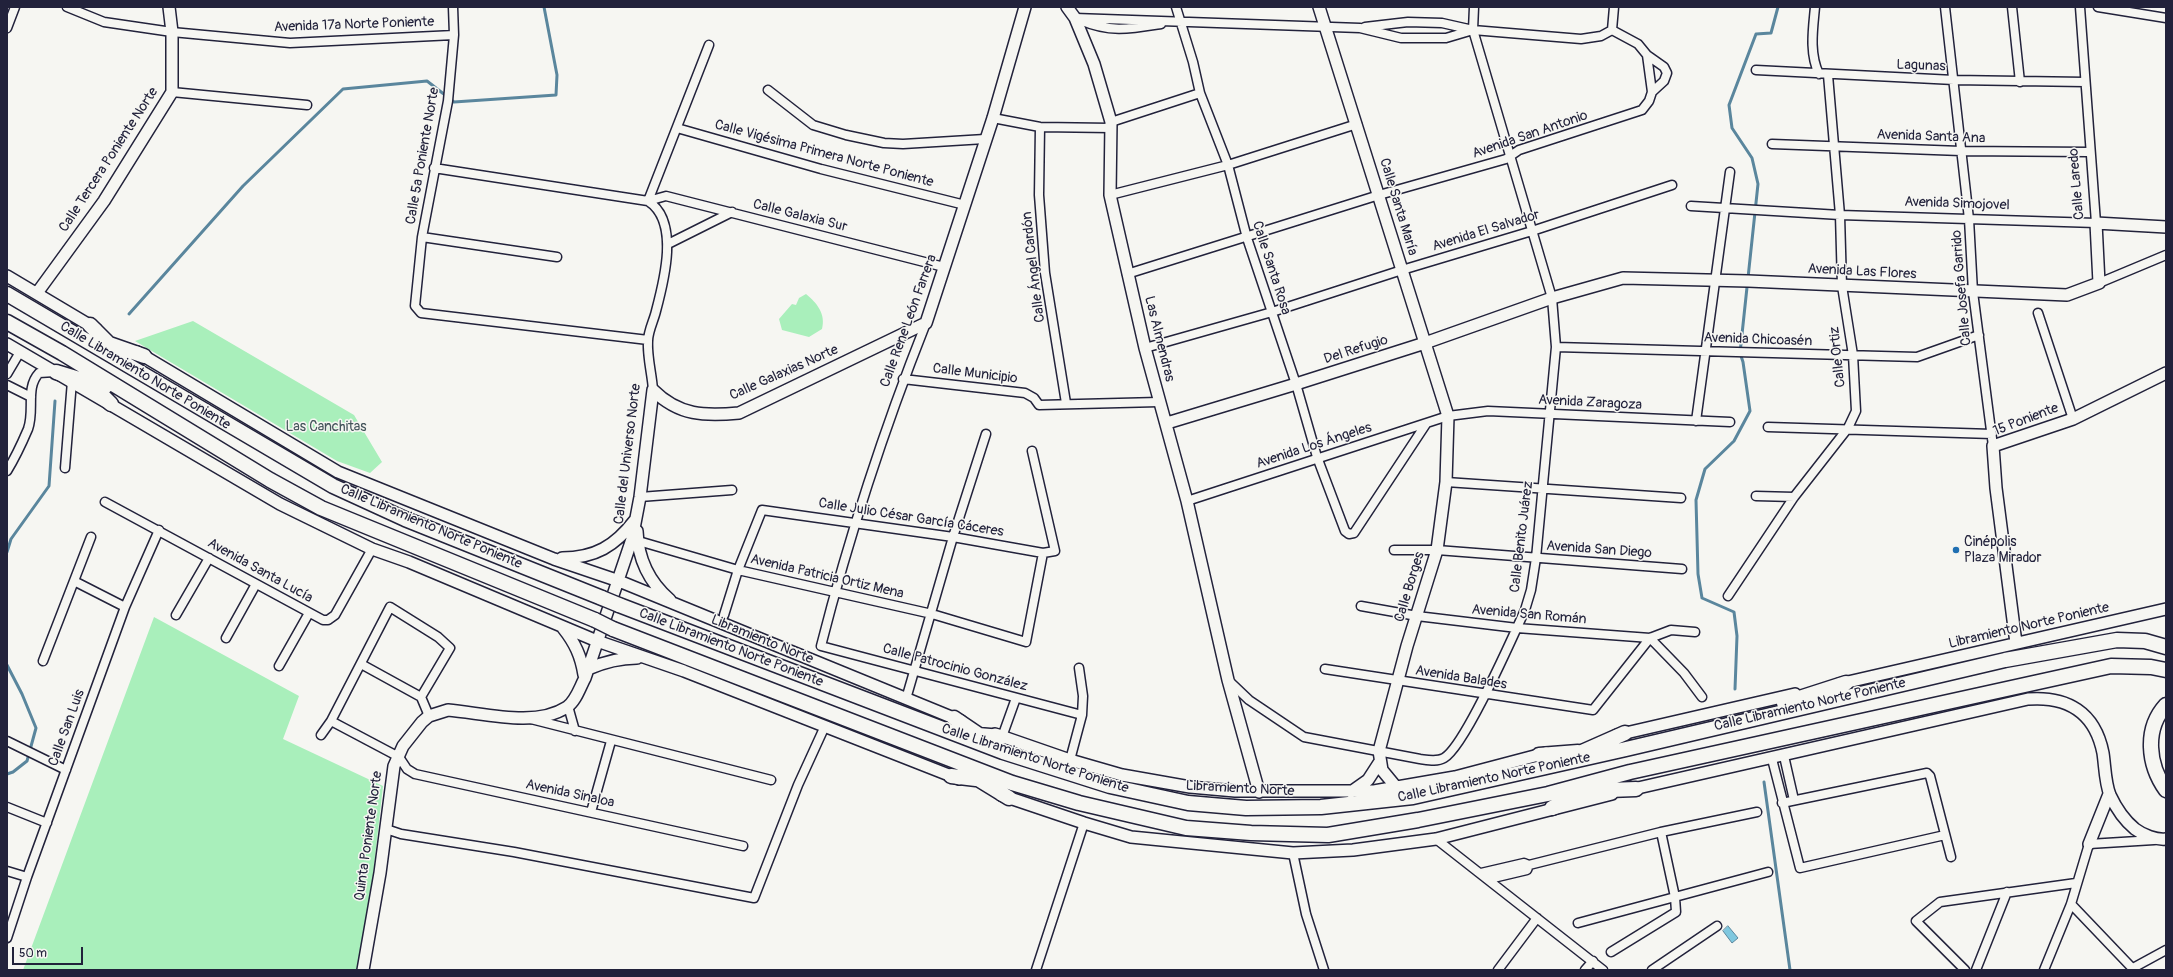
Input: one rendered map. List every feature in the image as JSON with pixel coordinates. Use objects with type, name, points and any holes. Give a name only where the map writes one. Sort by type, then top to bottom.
[{"type":"highway","name":"Calle Libramiento Norte Poniente","points":[[7,294],[333,486],[405,519],[619,605],[1003,752],[1110,786],[1188,803],[1246,808],[1321,807],[1413,797],[1543,760],[1626,749],[2005,660],[2118,640],[2145,641],[2166,647]]},
{"type":"highway","points":[[7,322],[62,353],[126,394]]},
{"type":"highway","points":[[90,325],[135,368]]},
{"type":"highway","points":[[71,332],[144,356]]},
{"type":"highway","points":[[62,353],[111,404]]},
{"type":"highway","points":[[56,372],[126,394]]},
{"type":"highway","name":"Calle Libramiento Norte Poniente","points":[[126,394],[270,480],[321,508],[613,628],[1012,783],[1079,804],[1186,828],[1250,833],[1328,835],[1418,820],[1548,794],[1630,772],[2111,666],[2150,667],[2166,670]]},
{"type":"highway","points":[[1737,722],[1766,708],[1846,683]]},
{"type":"highway","points":[[2166,705],[2161,710],[2154,727],[2150,743],[2152,761],[2159,780],[2166,790]]},
{"type":"highway","points":[[954,718],[1003,752]]},
{"type":"highway","points":[[946,731],[1002,737]]},
{"type":"highway","points":[[1585,751],[1625,733]]},
{"type":"highway","points":[[1543,760],[1585,751],[1626,749]]},
{"type":"highway","points":[[944,756],[976,779],[1009,798]]},
{"type":"highway","points":[[1552,808],[1630,772]]},
{"type":"highway","points":[[951,776],[1012,783]]},
{"type":"highway","points":[[1548,794],[1591,790],[1636,789]]},
{"type":"street","points":[[7,28],[15,7]]},
{"type":"street","name":"Avenida 17a Norte Poniente","points":[[67,7],[104,22],[172,32],[290,43],[454,35]]},
{"type":"street","name":"Calle Tercera Poniente Norte","points":[[37,294],[104,201],[172,92],[172,32],[169,7]]},
{"type":"street","name":"Calle 5a Poniente Norte","points":[[453,7],[454,35],[448,101],[422,237],[415,306],[416,310],[421,313],[648,340]]},
{"type":"street","name":"Calle Rene León Farrera","points":[[822,646],[835,592],[855,522],[903,379],[926,323],[965,205],[993,118],[1025,7]]},
{"type":"street","name":"Las Almendras","points":[[1067,7],[1075,18],[1094,64],[1111,125],[1110,195],[1127,274],[1159,402],[1167,423],[1187,501],[1228,680],[1259,792]]},
{"type":"street","name":"Calle Santa Rosa","points":[[1176,7],[1179,22],[1193,62],[1200,93],[1228,165],[1247,238],[1296,384],[1317,457],[1345,531],[1349,534],[1354,533],[1426,424]]},
{"type":"street","name":"Calle Santa María","points":[[1319,7],[1448,416]]},
{"type":"street","name":"Calle Benito Juárez","points":[[1379,757],[1420,760],[1444,758],[1457,744],[1484,695],[1517,628],[1530,590],[1536,558],[1556,347],[1552,298],[1473,30],[1474,7]]},
{"type":"street","points":[[1612,30],[1614,7]]},
{"type":"street","points":[[1815,7],[1813,47],[1816,67],[1819,74]]},
{"type":"street","name":"Calle Josefa Garrido","points":[[1944,7],[1954,80],[1969,219],[1973,292],[1993,446]]},
{"type":"street","points":[[2012,7],[2020,82]]},
{"type":"street","name":"Calle Laredo","points":[[2080,7],[2099,283]]},
{"type":"street","points":[[2098,7],[2127,10],[2166,18]]},
{"type":"street","points":[[1075,18],[1096,27],[1115,30],[1179,22],[1360,28],[1408,22],[1442,23],[1473,30],[1581,39],[1601,36],[1612,30]]},
{"type":"street","points":[[1360,28],[1401,38],[1446,38],[1473,30]]},
{"type":"street","points":[[1612,30],[1638,44],[1647,55],[1664,67],[1667,74],[1664,81],[1652,92]]},
{"type":"street","points":[[434,168],[648,201],[709,45]]},
{"type":"street","points":[[1647,55],[1652,92]]},
{"type":"street","name":"Lagunas","points":[[1756,70],[1828,75],[1954,80],[2085,82]]},
{"type":"street","name":"Calle Ortiz","points":[[1728,596],[1794,497],[1848,428],[1856,411],[1852,355],[1842,286],[1840,215],[1828,75]]},
{"type":"street","points":[[768,90],[813,125],[846,135],[884,143],[903,144],[985,139]]},
{"type":"street","points":[[172,92],[307,105]]},
{"type":"street","name":"Avenida San Antonio","points":[[1127,274],[1247,238],[1379,195],[1506,160],[1519,150],[1642,110],[1650,101],[1652,92]]},
{"type":"street","points":[[993,118],[1040,127],[1111,125],[1200,93]]},
{"type":"street","points":[[1110,195],[1228,165],[1357,124]]},
{"type":"street","name":"Calle Ángel Cardón","points":[[1040,127],[1039,195],[1045,273],[1066,403]]},
{"type":"street","name":"Calle Vigésima Primera Norte Poniente","points":[[677,128],[821,169],[965,205]]},
{"type":"street","name":"Avenida Santa Ana","points":[[1772,144],[1961,151],[2089,152]]},
{"type":"street","points":[[1696,422],[1730,172]]},
{"type":"street","name":"Avenida El Salvador","points":[[1145,348],[1272,312],[1402,270],[1532,231],[1672,185]]},
{"type":"street","name":"Calle Galaxia Sur","points":[[648,201],[666,196],[944,267]]},
{"type":"street","name":"Calle del Universo Norte","points":[[597,641],[619,582],[637,518],[653,390],[648,340],[661,291],[668,244],[664,222],[658,209],[648,201]]},
{"type":"street","name":"Avenida Simojovel","points":[[1691,206],[1840,215],[2166,227]]},
{"type":"street","points":[[668,244],[732,212]]},
{"type":"street","points":[[422,237],[557,257]]},
{"type":"street","name":"Avenida Las Flores","points":[[1552,298],[1623,278],[1716,280],[2067,295],[2166,255]]},
{"type":"street","name":"Libramiento Norte","points":[[7,276],[338,472],[554,559],[675,604],[1002,737],[1070,760],[1122,774],[1190,788],[1259,792],[1351,792],[1396,787],[1543,760],[1625,733],[1899,672]]},
{"type":"street","name":"Del Refugio","points":[[1167,423],[1425,343],[1552,298]]},
{"type":"street","points":[[2038,313],[2073,419]]},
{"type":"street","name":"Calle Galaxias Norte","points":[[653,390],[664,400],[686,411],[710,416],[740,413],[926,323]]},
{"type":"street","name":"Avenida Chicoasén","points":[[1556,347],[1917,358],[1979,335]]},
{"type":"street","points":[[7,344],[280,504],[372,549],[409,562],[597,641],[648,658],[1009,798],[1084,823],[1131,836],[1293,853],[1353,850],[1436,839],[1552,808],[2028,700],[2047,698],[2064,701],[2081,712],[2093,726],[2102,750],[2109,794],[2125,820],[2139,832],[2163,839]]},
{"type":"street","points":[[9,370],[20,352]]},
{"type":"street","points":[[7,471],[28,428],[31,417],[30,391],[35,377],[43,372],[56,372]]},
{"type":"street","name":"15 Poniente","points":[[2016,643],[1993,446],[2073,419],[2166,373]]},
{"type":"street","name":"Calle Municipio","points":[[903,379],[1025,393],[1034,398],[1039,405],[1066,403],[1159,402]]},
{"type":"street","points":[[64,468],[72,381]]},
{"type":"street","points":[[7,385],[31,397]]},
{"type":"street","name":"Avenida Zaragoza","points":[[1448,416],[1488,411],[1696,422],[1730,422]]},
{"type":"street","name":"Avenida Los Ángeles","points":[[1187,501],[1317,457],[1448,416]]},
{"type":"street","name":"Calle Borges","points":[[1351,792],[1368,780],[1379,757],[1398,681],[1437,550],[1446,482],[1448,416]]},
{"type":"street","points":[[1768,427],[1848,428],[1992,434]]},
{"type":"street","points":[[906,699],[932,614],[953,537],[986,434]]},
{"type":"street","name":"Calle Julio César García Cáceres","points":[[738,570],[762,510],[855,522],[1043,553],[1055,551],[1032,451]]},
{"type":"street","points":[[1446,482],[1542,487],[1681,498]]},
{"type":"street","points":[[640,497],[732,490]]},
{"type":"street","points":[[1756,496],[1794,497]]},
{"type":"street","name":"Avenida Santa Lucía","points":[[105,502],[323,620],[334,617],[372,549]]},
{"type":"street","name":"Calle San Luis","points":[[7,938],[27,878],[125,607],[159,530]]},
{"type":"street","points":[[42,661],[91,537]]},
{"type":"street","points":[[554,559],[578,558],[601,551],[631,538],[649,576],[661,592],[675,604]]},
{"type":"street","name":"Avenida Patricia Ortiz Mena","points":[[631,538],[738,570],[932,614],[1026,642],[1043,553]]},
{"type":"street","name":"Avenida San Diego","points":[[1394,550],[1437,550],[1682,569]]},
{"type":"street","points":[[176,615],[209,558]]},
{"type":"street","points":[[724,615],[738,570]]},
{"type":"street","points":[[74,581],[125,607]]},
{"type":"street","points":[[226,638],[256,584]]},
{"type":"street","name":"Avenida San Román","points":[[1361,606],[1417,616],[1517,628],[1650,638],[1672,630],[1695,632]]},
{"type":"street","points":[[321,735],[331,721],[390,607],[438,637],[450,648],[421,697]]},
{"type":"street","name":"Libramiento Norte Poniente","points":[[1899,672],[2016,643],[2166,609]]},
{"type":"street","points":[[279,666],[309,613]]},
{"type":"street","points":[[562,626],[576,647],[582,659],[586,674],[605,661],[624,658],[648,658]]},
{"type":"street","points":[[1650,638],[1684,673],[1702,697]]},
{"type":"street","name":"Avenida Balades","points":[[1325,669],[1484,695],[1593,710],[1650,638]]},
{"type":"street","name":"Quinta Poniente Norte","points":[[362,970],[386,829],[394,766],[403,746],[422,722],[429,716],[448,710],[529,719],[552,714],[568,706],[578,694],[597,641]]},
{"type":"street","name":"Calle Patrocinio González","points":[[822,646],[1082,715]]},
{"type":"street","points":[[361,664],[421,697],[429,716]]},
{"type":"street","points":[[1070,760],[1082,715],[1083,696],[1079,668]]},
{"type":"street","points":[[1228,680],[1249,700],[1304,737],[1379,757],[1386,777],[1396,787]]},
{"type":"street","points":[[1002,737],[1016,698]]},
{"type":"street","points":[[568,706],[575,731]]},
{"type":"street","points":[[529,719],[771,780]]},
{"type":"street","points":[[331,721],[399,757]]},
{"type":"street","points":[[386,829],[401,834],[514,852],[754,898],[798,784],[825,726]]},
{"type":"street","points":[[591,812],[612,741]]},
{"type":"street","points":[[10,743],[66,770]]},
{"type":"street","points":[[1784,756],[1794,800]]},
{"type":"street","name":"Avenida Sinaloa","points":[[399,757],[407,769],[415,774],[743,846]]},
{"type":"street","points":[[1772,759],[1782,803],[1800,868],[1946,835]]},
{"type":"street","points":[[1782,803],[1927,772],[1930,776],[1951,857]]},
{"type":"street","points":[[1776,776],[1788,773]]},
{"type":"street","points":[[2044,970],[2071,904],[2076,883],[2089,844],[2109,794]]},
{"type":"street","points":[[7,807],[48,822]]},
{"type":"street","points":[[1482,873],[1524,863],[1529,865],[1662,832],[1757,812]]},
{"type":"street","points":[[1036,970],[1084,823]]},
{"type":"street","points":[[1611,952],[1676,912],[1675,897],[1662,832]]},
{"type":"street","points":[[1436,839],[1482,873],[1603,970]]},
{"type":"street","points":[[2089,844],[2163,839]]},
{"type":"street","points":[[1293,853],[1306,914],[1324,970]]},
{"type":"street","points":[[1489,879],[1527,870],[1529,865]]},
{"type":"street","points":[[7,871],[27,878]]},
{"type":"street","points":[[1578,923],[1768,872]]},
{"type":"street","points":[[1965,970],[1916,921],[1940,902],[2076,883]]},
{"type":"street","points":[[1976,970],[2007,892]]},
{"type":"street","points":[[2071,904],[2133,969],[2166,950]]},
{"type":"street","points":[[1498,970],[1537,918]]},
{"type":"street","points":[[1652,970],[1717,926]]},
{"type":"street","points":[[1585,970],[1593,961]]},
{"type":"green space","points":[[806,294],[820,309],[823,318],[822,329],[809,337],[782,330],[779,319],[792,304],[796,305],[799,298]]},
{"type":"green space","name":"Las Canchitas","points":[[193,321],[354,415],[382,462],[370,473],[337,461],[135,341]]},
{"type":"green space","points":[[154,617],[299,696],[283,739],[383,786],[373,875],[357,970],[23,970]]},
{"type":"water","points":[[1728,926],[1738,938],[1732,943],[1723,931]]},
{"type":"waterway","points":[[129,314],[243,186],[343,89],[427,81],[454,102],[556,95],[557,75],[544,7]]},
{"type":"waterway","points":[[1735,689],[1737,636],[1734,612],[1702,598],[1698,574],[1696,500],[1705,469],[1734,441],[1750,411],[1743,362],[1740,353],[1758,184],[1752,158],[1732,128],[1729,105],[1756,34],[1771,33],[1778,7]]},
{"type":"waterway","points":[[7,552],[11,539],[49,486],[55,401]]},
{"type":"waterway","points":[[7,665],[22,694],[36,728],[27,761],[13,772],[7,774]]},
{"type":"waterway","points":[[1764,782],[1790,970]]},
{"type":"place","name":"Cinépolis Plaza Mirador","points":[[1956,550]]}]
